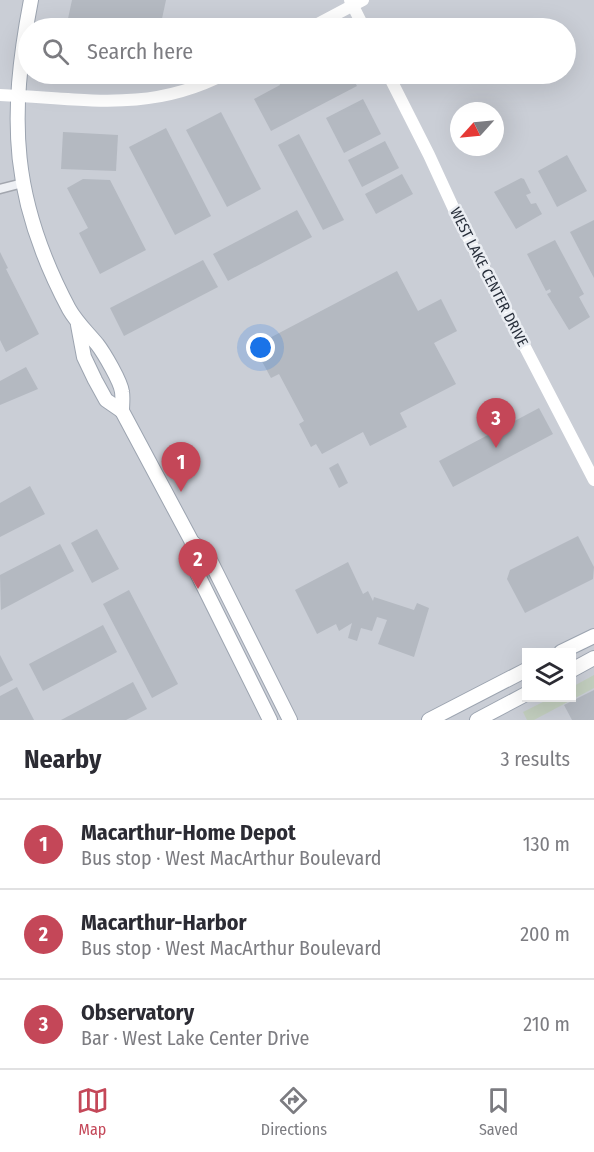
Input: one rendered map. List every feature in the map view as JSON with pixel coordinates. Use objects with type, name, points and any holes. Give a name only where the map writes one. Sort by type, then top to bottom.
[{"type":"main road","points":[[28,18],[31,0]]},
{"type":"main road","points":[[18,84],[17,135],[23,183],[38,239],[49,267],[77,323],[84,357],[106,400],[122,411],[192,542],[207,554],[290,720]]},
{"type":"main road","points":[[192,542],[190,561],[270,720]]},
{"type":"main road","points":[[569,648],[594,636]]},
{"type":"main road","points":[[576,668],[594,658]]},
{"type":"main road","points":[[429,720],[522,672]]},
{"type":"main road","points":[[477,720],[522,696]]},
{"type":"street","points":[[327,18],[355,2],[361,18]]},
{"type":"street","points":[[0,95],[95,101],[150,99],[175,94],[204,84]]},
{"type":"street","name":"WEST LAKE CENTER DRIVE","points":[[393,84],[458,218],[594,480]]},
{"type":"street","points":[[0,189],[23,183]]},
{"type":"shaded area","points":[[0,0],[594,0],[594,720],[0,720]]},
{"type":"green space","points":[[594,675],[594,688],[576,698],[576,685]]},
{"type":"green space","points":[[543,702],[568,702],[534,720],[527,720],[523,712]]},
{"type":"building","points":[[72,0],[166,0],[162,18],[68,18]]},
{"type":"building","points":[[356,84],[357,86],[271,131],[254,99],[280,85]]},
{"type":"building","points":[[363,99],[381,134],[344,153],[326,118]]},
{"type":"building","points":[[221,112],[261,189],[227,207],[186,130]]},
{"type":"building","points":[[166,128],[211,216],[175,235],[129,147]]},
{"type":"building","points":[[63,132],[118,135],[116,171],[61,169]]},
{"type":"building","points":[[299,134],[344,220],[323,230],[278,145]]},
{"type":"building","points":[[385,141],[399,168],[362,187],[348,160]]},
{"type":"building","points":[[567,155],[587,191],[557,207],[538,171]]},
{"type":"building","points":[[402,174],[413,194],[376,214],[365,194]]},
{"type":"building","points":[[521,178],[524,179],[531,193],[526,195],[531,204],[536,203],[542,214],[516,229],[494,192]]},
{"type":"building","points":[[83,179],[110,180],[146,250],[100,274],[79,233],[88,228],[67,188]]},
{"type":"building","points":[[297,210],[312,237],[228,281],[213,254]]},
{"type":"building","points":[[594,220],[594,278],[570,232]]},
{"type":"building","points":[[555,240],[584,294],[579,297],[590,317],[569,330],[547,294],[551,292],[550,289],[546,291],[527,254]]},
{"type":"building","points":[[0,252],[8,268],[6,269],[39,334],[6,352],[0,340]]},
{"type":"building","points":[[203,260],[218,287],[124,336],[110,308]]},
{"type":"building","points":[[397,271],[418,311],[441,299],[457,331],[434,343],[456,384],[400,413],[407,427],[370,446],[363,432],[322,454],[316,444],[311,447],[299,424],[304,421],[279,374],[271,378],[258,354],[266,349],[262,342]]},
{"type":"building","points":[[26,367],[38,389],[0,405],[0,381]]},
{"type":"building","points":[[539,408],[553,434],[453,487],[439,461]]},
{"type":"building","points":[[338,463],[348,483],[339,488],[329,468]]},
{"type":"building","points":[[30,486],[45,514],[0,537],[0,503]]},
{"type":"building","points":[[97,529],[119,569],[92,583],[71,543]]},
{"type":"building","points":[[578,536],[594,567],[593,579],[525,613],[507,579],[510,570]]},
{"type":"building","points":[[60,544],[74,571],[1,610],[0,575]]},
{"type":"building","points":[[348,562],[363,594],[368,591],[373,601],[374,597],[414,610],[417,603],[429,608],[414,657],[378,644],[387,620],[377,617],[372,631],[361,628],[357,641],[348,638],[352,623],[339,631],[336,624],[317,634],[295,590]]},
{"type":"building","points":[[129,590],[178,684],[152,698],[103,604]]},
{"type":"building","points":[[103,625],[117,652],[43,691],[29,664]]},
{"type":"building","points":[[0,655],[13,680],[0,687]]},
{"type":"building","points":[[133,682],[147,709],[126,720],[61,720]]},
{"type":"building","points":[[17,687],[34,720],[0,720],[0,696]]},
{"type":"building","points":[[594,690],[594,720],[572,720],[564,705],[576,702],[576,699]]},
{"type":"place","name":"Observatory","points":[[496,448]]},
{"type":"place","name":"Macarthur-Home Depot","points":[[181,492]]},
{"type":"place","name":"Macarthur-Harbor","points":[[198,589]]}]
